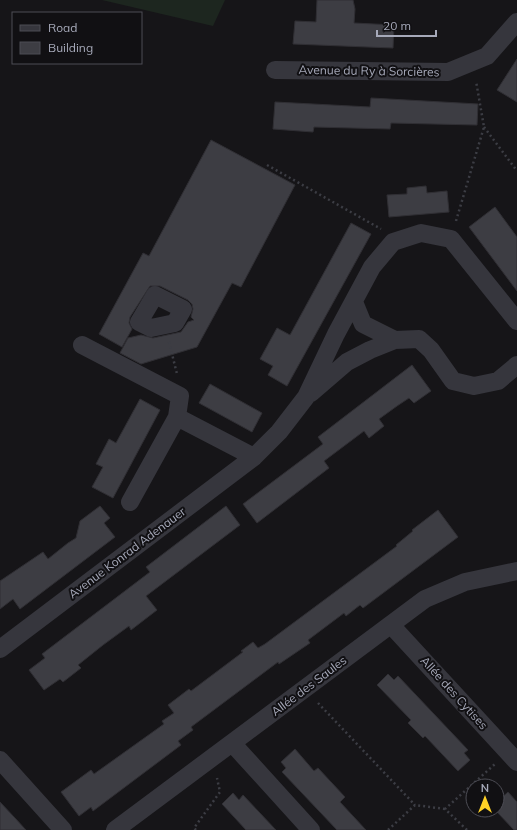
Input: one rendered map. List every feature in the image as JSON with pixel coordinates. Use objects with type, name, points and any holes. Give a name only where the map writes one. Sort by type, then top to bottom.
[{"type":"street","name":"Avenue du Ry à Sorcières","points":[[275,70],[448,72],[487,56],[517,22]]},
{"type":"street","name":"Avenue Konrad Adenauer","points":[[306,397],[336,334],[372,267],[393,242],[422,233],[451,239]]},
{"type":"street","points":[[451,239],[517,320]]},
{"type":"street","name":"Avenue Konrad Adenauer","points":[[354,302],[363,324],[396,340]]},
{"type":"street","name":"Avenue Konrad Adenauer","points":[[0,649],[254,457],[279,432],[306,397],[347,362],[370,350],[396,340],[419,339],[431,350],[453,381],[474,386],[498,381],[517,365]]},
{"type":"street","points":[[82,345],[180,396],[177,417],[130,502]]},
{"type":"street","points":[[177,417],[254,457]]},
{"type":"street","name":"Allée des Saules","points":[[115,830],[425,599],[459,584],[517,571]]},
{"type":"street","name":"Allée des Cytises","points":[[391,624],[512,757]]},
{"type":"street","points":[[232,743],[312,830]]},
{"type":"street","points":[[0,760],[63,830]]},
{"type":"path","points":[[451,239],[484,127],[475,79],[464,66]]},
{"type":"path","points":[[484,127],[516,168]]},
{"type":"path","points":[[266,165],[400,240]]},
{"type":"path","points":[[164,326],[175,363],[180,396]]},
{"type":"path","points":[[305,689],[416,805],[445,809],[467,830]]},
{"type":"path","points":[[445,809],[512,757]]},
{"type":"path","points":[[196,830],[194,828],[220,792],[217,774],[209,760]]},
{"type":"path","points":[[388,830],[416,805]]},
{"type":"shaded area","points":[[102,0],[225,0],[213,26]]},
{"type":"building","points":[[317,0],[353,0],[355,9],[354,23],[394,25],[393,48],[293,44],[295,21],[316,22]]},
{"type":"building","points":[[517,59],[517,102],[497,90]]},
{"type":"building","points":[[371,98],[478,104],[477,125],[391,123],[390,129],[314,127],[313,132],[273,129],[275,102],[370,107]]},
{"type":"building","points":[[211,140],[295,185],[241,287],[232,283],[197,347],[141,364],[120,353],[128,338],[141,335],[153,338],[181,332],[188,322],[194,320],[191,317],[193,309],[192,304],[188,300],[160,286],[150,286],[130,317],[129,323],[132,329],[122,347],[99,334],[143,253],[149,256]]},
{"type":"building","points":[[426,186],[427,193],[447,191],[449,212],[389,217],[387,195],[407,194],[407,188]]},
{"type":"building","points":[[495,207],[517,237],[517,291],[469,227]]},
{"type":"building","points":[[351,223],[371,234],[287,386],[268,375],[273,366],[260,359],[277,328],[290,335]]},
{"type":"building","points":[[412,365],[431,391],[414,403],[409,398],[379,419],[384,426],[369,438],[364,431],[324,461],[329,468],[257,523],[243,504],[323,444],[318,437]]},
{"type":"building","points":[[210,384],[262,413],[252,432],[199,403]]},
{"type":"building","points":[[140,399],[160,410],[113,498],[92,487],[103,467],[96,464],[109,439],[116,443]]},
{"type":"building","points":[[100,506],[110,518],[104,523],[115,537],[20,609],[13,599],[0,609],[0,581],[43,552],[48,559],[76,538],[80,521]]},
{"type":"building","points":[[226,506],[240,525],[146,596],[157,610],[131,630],[129,626],[103,645],[78,665],[81,668],[63,682],[60,679],[44,690],[29,670],[45,658],[42,654],[150,572],[146,567]]},
{"type":"building","points":[[438,510],[458,537],[363,608],[360,605],[346,616],[344,613],[308,640],[310,643],[279,664],[278,662],[191,727],[193,730],[178,741],[181,745],[93,811],[91,807],[79,816],[61,792],[91,770],[94,774],[164,724],[162,721],[174,713],[168,705],[189,689],[191,691],[243,652],[241,651],[253,642],[258,648],[265,644],[397,546],[396,545],[413,531],[412,530]]},
{"type":"building","points":[[388,674],[394,680],[398,676],[468,750],[464,753],[470,760],[458,771],[425,736],[423,738],[408,723],[411,720],[377,685]]},
{"type":"building","points":[[295,749],[314,771],[318,768],[345,797],[340,802],[366,830],[337,830],[282,772],[286,768],[281,762]]},
{"type":"building","points":[[508,792],[517,802],[517,830],[514,830],[503,818],[505,818],[505,795]]},
{"type":"building","points":[[233,793],[239,800],[243,795],[276,830],[246,830],[222,804]]},
{"type":"building","points":[[0,802],[15,818],[26,830],[0,830]]}]
